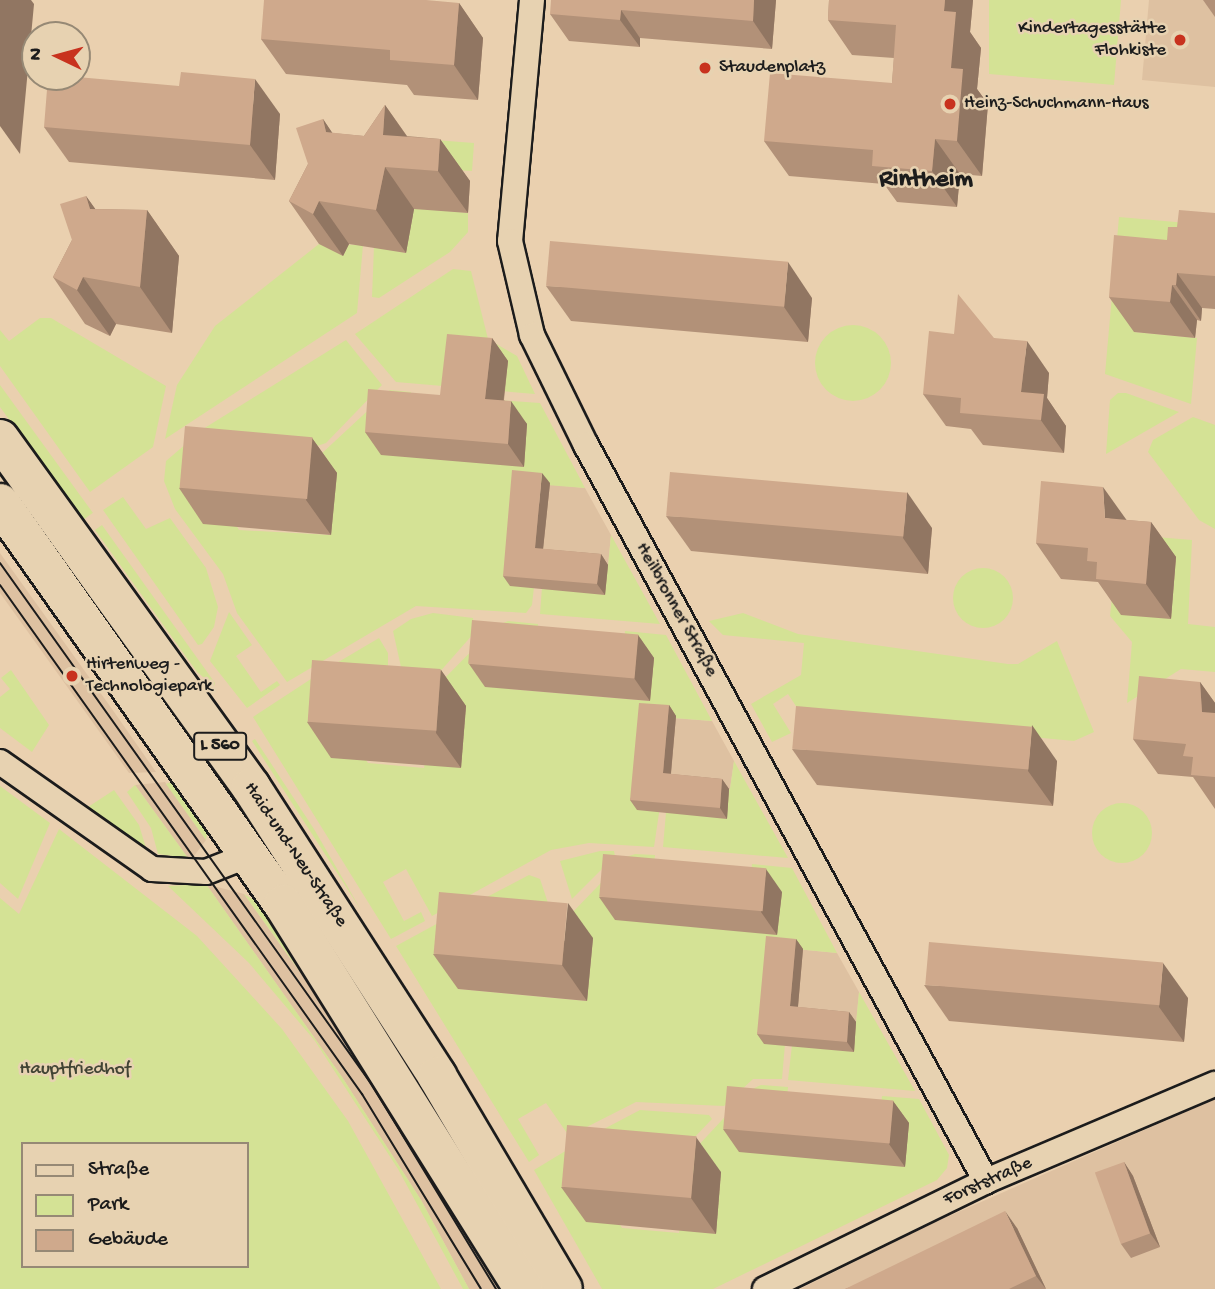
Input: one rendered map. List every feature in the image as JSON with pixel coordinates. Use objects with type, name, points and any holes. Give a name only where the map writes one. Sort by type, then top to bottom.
[{"type":"main road","name":"Haid-und-Neu-Straße","points":[[0,439],[258,799],[437,1076],[563,1289]]},
{"type":"main road","name":"Haid-und-Neu-Straße","points":[[0,503],[249,855],[439,1147],[524,1289]]},
{"type":"street","name":"Heilbronner Straße","points":[[532,0],[510,241],[532,335],[586,445],[986,1181]]},
{"type":"street","points":[[0,762],[152,869],[205,872],[249,855]]},
{"type":"street","name":"Forststraße","points":[[765,1289],[986,1181],[1215,1084]]},
{"type":"shaded area","name":"Kindertagesstätte Flohkiste","points":[[1149,0],[1215,0],[1215,87],[1142,80]]},
{"type":"shaded area","points":[[521,482],[585,488],[611,535],[608,566],[513,585]]},
{"type":"shaded area","points":[[0,553],[156,772],[129,773],[0,593]]},
{"type":"shaded area","points":[[673,718],[712,721],[734,761],[730,789],[640,810]]},
{"type":"shaded area","points":[[165,782],[206,840],[194,856],[188,858],[135,785]]},
{"type":"shaded area","points":[[206,884],[244,894],[346,1037],[507,1289],[469,1289],[421,1200],[342,1077]]},
{"type":"shaded area","points":[[775,947],[837,953],[859,992],[856,1024],[766,1042]]},
{"type":"shaded area","points":[[1215,1099],[1215,1289],[800,1289],[931,1224]]},
{"type":"green space","points":[[989,0],[1121,0],[1114,85],[989,74]]},
{"type":"green space","points":[[422,139],[474,143],[472,171],[452,170]]},
{"type":"green space","points":[[329,146],[448,211],[468,213],[468,232],[450,252],[379,298],[372,297],[374,246],[406,253]]},
{"type":"green space","points":[[1119,217],[1187,223],[1134,332],[1197,338],[1191,404],[1105,374]]},
{"type":"green space","points":[[319,244],[363,245],[357,313],[165,439],[177,385],[215,326]]},
{"type":"green space","points":[[453,269],[471,271],[488,339],[517,356],[535,394],[396,382],[355,334]]},
{"type":"green space","points":[[40,318],[51,318],[166,386],[153,447],[90,492],[0,366],[0,330],[9,341]]},
{"type":"green space","points":[[853,325],[868,328],[880,336],[888,348],[891,363],[888,378],[880,390],[868,398],[853,401],[838,398],[826,390],[818,378],[815,363],[818,348],[826,336],[838,328]]},
{"type":"green space","points":[[346,340],[382,385],[326,443],[314,447],[203,429]]},
{"type":"green space","points":[[0,385],[93,513],[82,520],[0,407]]},
{"type":"green space","points":[[390,390],[411,392],[409,414],[497,400],[540,403],[585,488],[521,483],[534,587],[532,605],[526,613],[416,606],[287,682],[237,613],[223,574],[175,509],[164,481],[166,461],[187,443],[239,530],[331,535],[320,455]]},
{"type":"green space","points":[[1118,393],[1126,393],[1179,412],[1106,454],[1110,400]]},
{"type":"green space","points":[[1193,417],[1215,425],[1215,529],[1199,520],[1148,452],[1153,440]]},
{"type":"green space","points":[[123,497],[146,529],[170,518],[206,568],[218,607],[214,627],[202,644],[198,645],[103,510]]},
{"type":"green space","points":[[102,525],[215,683],[214,686],[197,672],[95,530]]},
{"type":"green space","points":[[611,535],[660,624],[540,614],[542,587],[608,566]]},
{"type":"green space","points":[[1144,536],[1192,540],[1188,624],[1215,627],[1215,672],[1181,669],[1127,703],[1132,642],[1110,616],[1112,597]]},
{"type":"green space","points":[[977,568],[989,568],[1008,581],[1013,598],[1011,610],[1000,623],[989,628],[977,628],[958,615],[953,604],[953,592],[966,573]]},
{"type":"green space","points":[[229,612],[252,645],[236,656],[261,692],[277,681],[280,685],[247,708],[210,661]]},
{"type":"green space","points":[[433,613],[473,618],[474,633],[438,674],[403,676],[393,631],[411,619]]},
{"type":"green space","points":[[743,613],[798,634],[1008,664],[1018,664],[1057,641],[1094,732],[1074,741],[832,718],[807,723],[788,694],[773,704],[791,733],[772,742],[751,704],[801,675],[804,643],[723,635],[709,621]]},
{"type":"green space","points":[[508,621],[538,624],[536,648],[510,667],[509,689],[650,701],[623,655],[625,631],[666,635],[712,721],[673,718],[654,847],[589,843],[551,850],[432,916],[406,869],[383,882],[404,921],[421,912],[425,921],[391,939],[253,717],[311,679],[368,763],[424,768],[438,685],[496,626]]},
{"type":"green space","points":[[379,638],[388,653],[388,675],[335,664]]},
{"type":"green space","points":[[11,670],[49,725],[32,752],[0,728],[0,697],[10,689],[1,678]]},
{"type":"green space","points":[[255,739],[314,829],[361,910],[252,741]]},
{"type":"green space","points":[[734,761],[788,858],[663,847],[666,812],[730,789]]},
{"type":"green space","points":[[176,780],[208,827],[206,840],[166,784]]},
{"type":"green space","points":[[135,785],[188,858],[158,854],[151,828],[127,792]]},
{"type":"green space","points":[[0,786],[50,823],[18,899],[0,883]]},
{"type":"green space","points":[[114,790],[139,825],[146,848],[88,807]]},
{"type":"green space","points":[[1122,803],[1143,812],[1152,833],[1143,854],[1122,863],[1101,854],[1092,833],[1101,812]]},
{"type":"green space","name":"Hauptfriedhof","points":[[59,829],[197,936],[282,1029],[348,1121],[441,1289],[0,1289],[0,898],[19,914]]},
{"type":"green space","points":[[600,851],[614,851],[615,856],[572,899],[560,861]]},
{"type":"green space","points":[[635,854],[655,855],[652,880],[750,889],[752,864],[792,868],[837,953],[775,947],[785,1044],[782,1079],[753,1079],[724,1106],[636,1102],[569,1136],[546,1103],[518,1119],[539,1155],[529,1162],[396,946],[453,915],[458,989],[587,1001],[568,917],[626,857]]},
{"type":"green space","points":[[529,875],[540,879],[549,906],[485,898]]},
{"type":"green space","points":[[206,884],[342,1077],[421,1200],[469,1289],[463,1289],[398,1169],[315,1041],[249,963],[168,886]]},
{"type":"green space","points":[[244,894],[267,908],[347,1037]]},
{"type":"green space","points":[[859,992],[915,1091],[788,1080],[792,1045],[856,1023]]},
{"type":"green space","points":[[761,1085],[788,1087],[786,1112],[879,1121],[882,1096],[919,1099],[949,1155],[947,1168],[937,1180],[713,1289],[602,1289],[534,1170],[572,1147],[622,1228],[679,1233],[695,1149],[750,1090]]},
{"type":"green space","points":[[640,1110],[709,1115],[712,1119],[691,1141],[602,1130]]},
{"type":"building","points":[[264,0],[426,0],[459,3],[454,65],[390,60],[390,50],[261,39]]},
{"type":"building","points":[[551,0],[754,0],[753,21],[621,10],[620,20],[550,14]]},
{"type":"building","points":[[829,0],[945,0],[944,11],[956,12],[951,68],[963,69],[957,141],[935,139],[932,171],[872,166],[873,150],[764,141],[770,73],[892,83],[896,25],[828,20]]},
{"type":"building","points":[[181,72],[255,79],[250,145],[44,127],[47,91],[91,91],[91,78],[179,86]]},
{"type":"building","points":[[385,105],[383,135],[440,139],[438,171],[385,167],[376,210],[319,201],[313,214],[289,201],[308,164],[296,128],[323,119],[326,132],[364,136]]},
{"type":"building","points":[[86,196],[90,209],[147,210],[140,287],[83,277],[77,290],[53,277],[72,240],[60,204]]},
{"type":"building","points":[[1179,210],[1215,213],[1215,276],[1177,273],[1170,302],[1109,297],[1114,235],[1167,240],[1168,227],[1177,227]]},
{"type":"building","points":[[550,241],[788,262],[784,307],[546,286]]},
{"type":"building","points":[[958,294],[994,338],[1027,341],[1021,392],[1044,394],[1041,420],[960,413],[961,398],[923,394],[929,331],[954,334]]},
{"type":"building","points":[[447,334],[492,338],[485,399],[511,401],[508,444],[365,432],[368,389],[440,395]]},
{"type":"building","points":[[185,426],[313,437],[307,499],[180,488]]},
{"type":"building","points":[[512,470],[542,473],[535,548],[601,554],[597,584],[503,576]]},
{"type":"building","points":[[670,472],[907,493],[903,537],[666,516]]},
{"type":"building","points":[[1041,481],[1103,487],[1105,518],[1151,522],[1146,584],[1096,579],[1097,562],[1087,561],[1088,548],[1036,543]]},
{"type":"building","points":[[472,620],[638,635],[635,678],[468,664]]},
{"type":"building","points":[[312,660],[441,669],[436,731],[308,722]]},
{"type":"building","points":[[1139,676],[1200,682],[1202,712],[1215,713],[1215,777],[1191,775],[1193,757],[1183,756],[1186,744],[1133,739]]},
{"type":"building","points":[[639,703],[669,705],[663,773],[722,779],[720,808],[630,800]]},
{"type":"building","points":[[796,706],[1032,727],[1028,769],[792,749]]},
{"type":"building","points":[[603,854],[766,868],[763,911],[599,897]]},
{"type":"building","points":[[439,892],[568,903],[562,965],[434,954]]},
{"type":"building","points":[[766,936],[796,939],[790,1006],[849,1012],[847,1042],[757,1034]]},
{"type":"building","points":[[929,942],[1163,962],[1159,1005],[925,985]]},
{"type":"building","points":[[727,1086],[893,1101],[890,1143],[723,1129]]},
{"type":"building","points":[[567,1125],[697,1136],[691,1198],[562,1187]]},
{"type":"building","points":[[1124,1162],[1150,1233],[1121,1244],[1095,1173]]},
{"type":"building","points":[[1005,1211],[1036,1276],[1009,1289],[845,1289]]},
{"type":"tram line","points":[[0,563],[372,1085],[496,1289]]},
{"type":"tram line","points":[[0,585],[362,1094],[481,1289]]},
{"type":"place","name":"Kindertagesstätte Flohkiste","points":[[1180,40]]},
{"type":"place","name":"Staudenplatz","points":[[705,68]]},
{"type":"place","name":"Heinz-Schuchmann-Haus","points":[[950,104]]},
{"type":"place","name":"Hirtenweg - Technologiepark","points":[[72,676]]},
{"type":"district","name":"Rintheim","points":[[926,181]]}]
